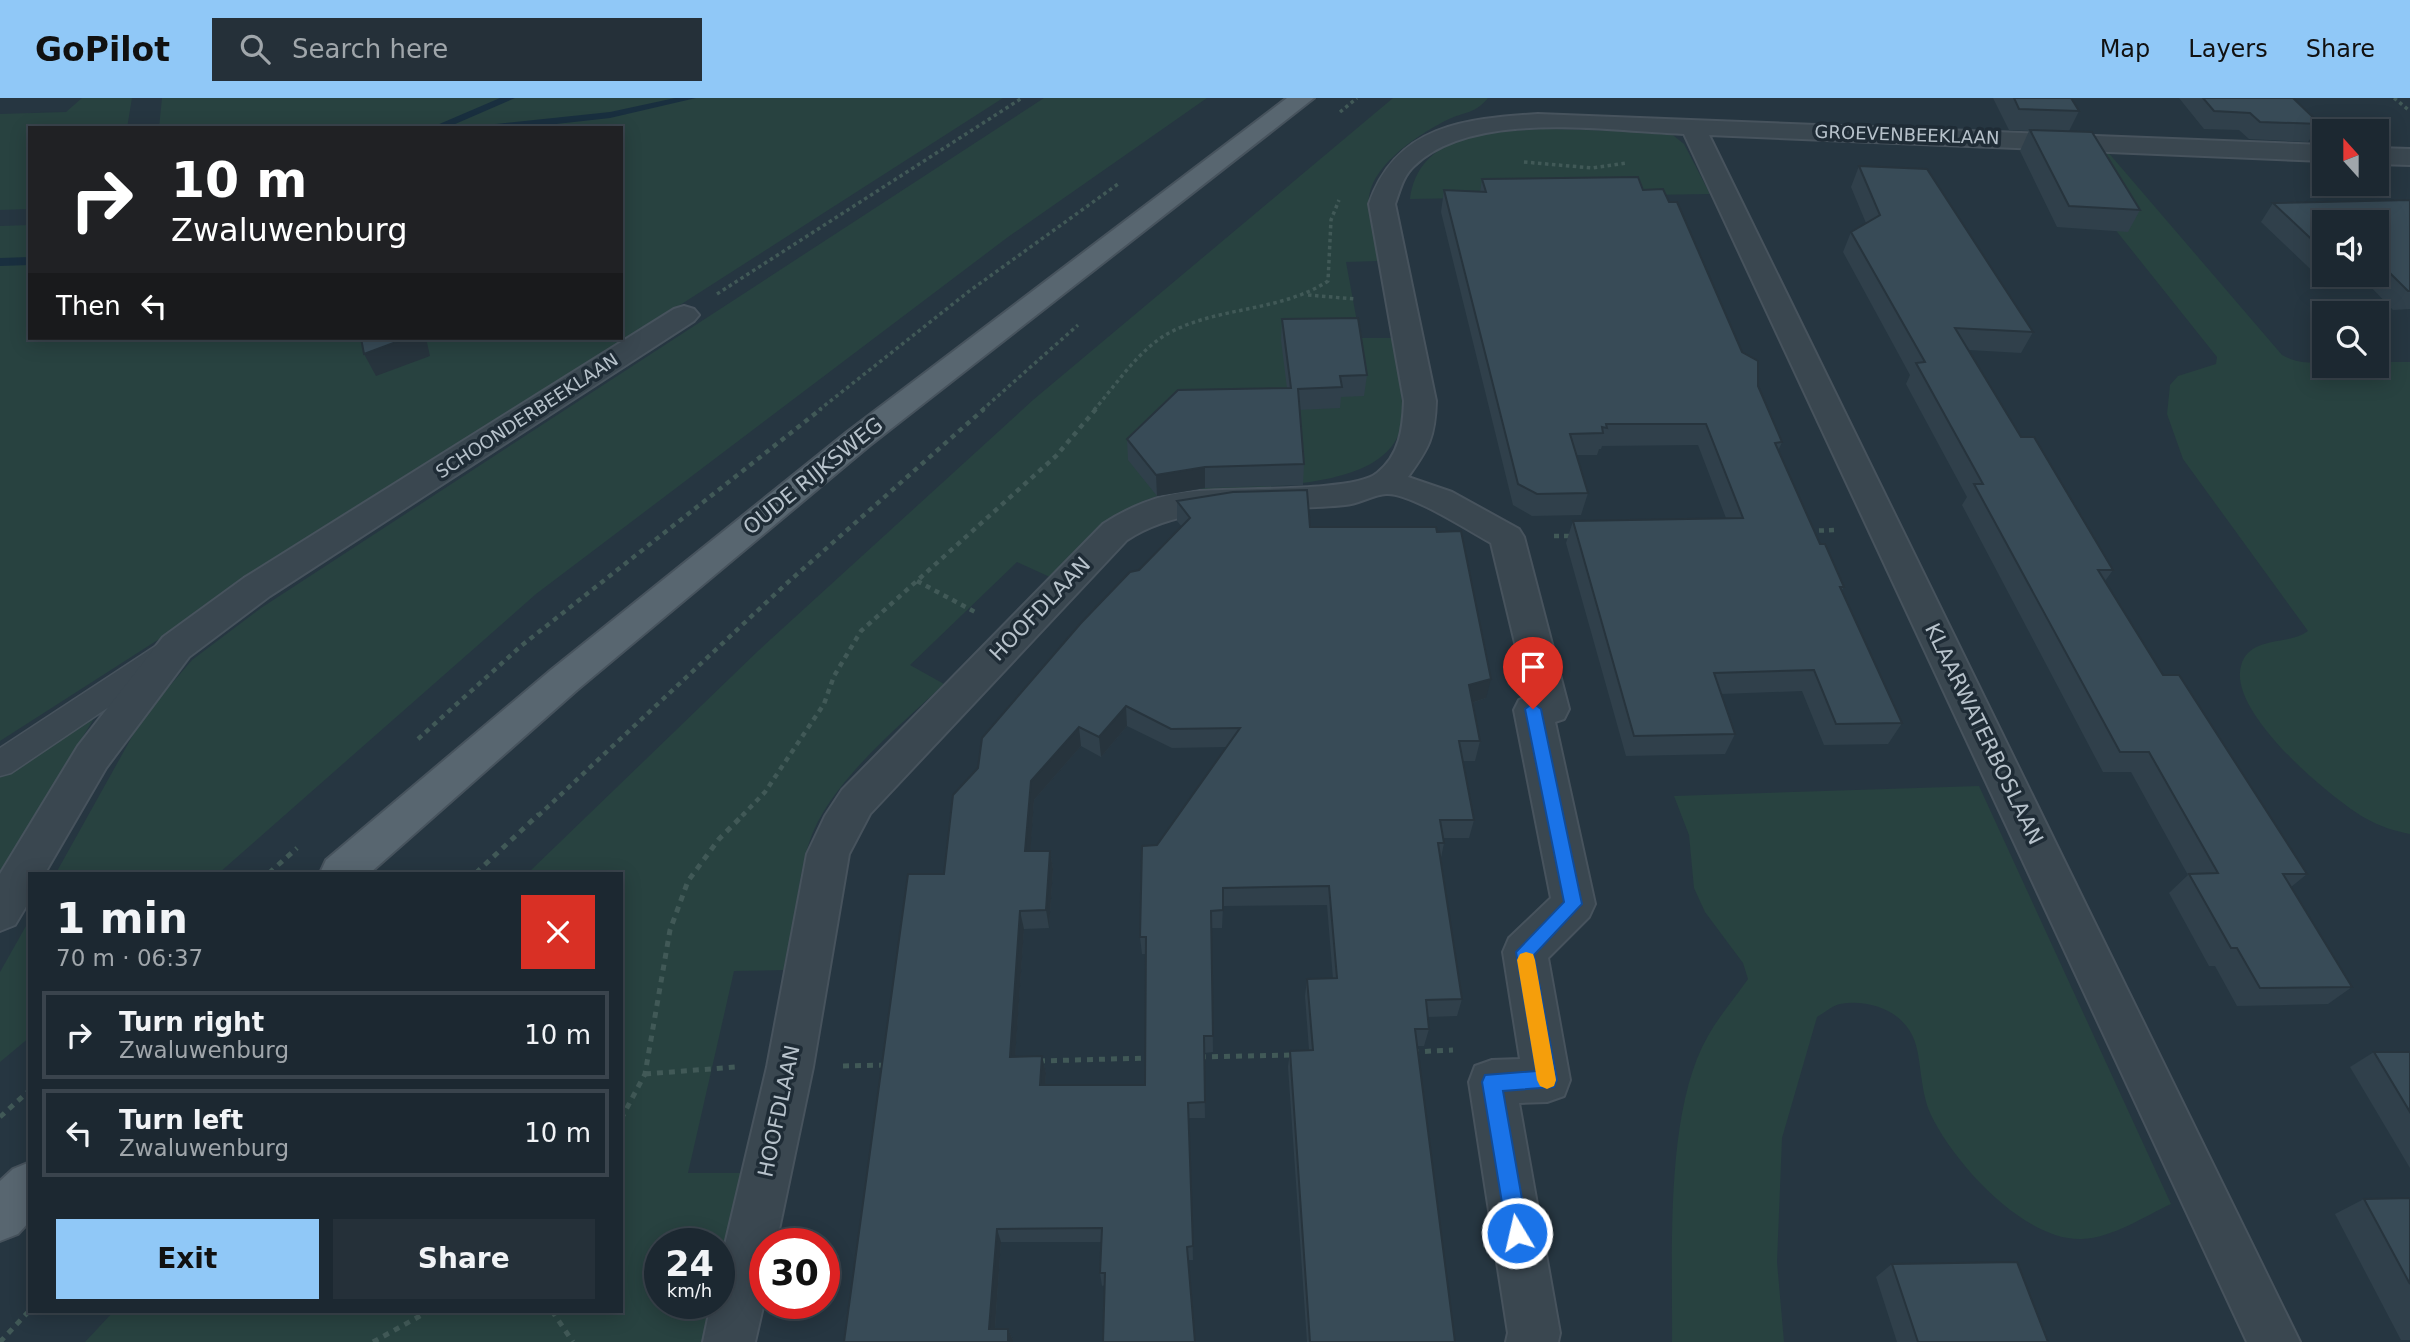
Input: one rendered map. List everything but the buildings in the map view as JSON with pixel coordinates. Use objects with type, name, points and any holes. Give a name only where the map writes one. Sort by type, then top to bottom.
[{"type":"main road","name":"OUDE RIJKSWEG","points":[[342,872],[564,680],[858,439],[1302,98]]},
{"type":"main road","points":[[0,1216],[28,1188]]},
{"type":"street","name":"GROEVENBEEKLAAN","points":[[1388,482],[1414,446],[1419,431],[1420,401],[1382,204],[1385,185],[1399,164],[1425,145],[1456,132],[1490,125],[1538,121],[2312,152]]},
{"type":"street","name":"KLAARWATERBOSLAAN","points":[[1692,126],[2274,1342]]},
{"type":"street","points":[[2389,156],[2410,157]]},
{"type":"street","name":"SCHOONDERBEEKLAAN","points":[[0,912],[92,757],[176,647],[257,587],[684,315]]},
{"type":"street","points":[[1388,482],[1440,500],[1507,537],[1550,709],[1533,709],[1574,904],[1525,952],[1547,1080],[1492,1082],[1534,1333],[1531,1342]]},
{"type":"street","name":"HOOFDLAAN","points":[[729,1342],[790,1068],[828,854],[839,828],[856,802],[1115,532],[1135,519],[1185,503],[1348,494],[1388,482]]},
{"type":"lane","name":"SCHOONDERBEEKLAAN","points":[[0,764],[176,647]]},
{"type":"path","points":[[684,315],[1022,98]]},
{"type":"path","points":[[1336,115],[1357,98]]},
{"type":"path","points":[[2394,98],[2410,111]]},
{"type":"path","points":[[477,872],[786,584],[1078,324]]},
{"type":"path","points":[[1805,531],[1886,529]]},
{"type":"path","points":[[1507,537],[1575,536]]},
{"type":"path","points":[[917,581],[1017,634]]},
{"type":"path","points":[[1402,1052],[1458,1050]]},
{"type":"path","points":[[1194,1057],[1305,1054]]},
{"type":"path","points":[[1027,1061],[1152,1058]]},
{"type":"path","points":[[645,1074],[711,1067],[901,1065]]},
{"type":"path","points":[[0,1117],[28,1092]]},
{"type":"path","points":[[0,1342],[28,1312]]},
{"type":"path","points":[[373,1342],[425,1313]]},
{"type":"path","points":[[553,1313],[573,1342]]},
{"type":"green space","points":[[82,98],[132,98],[127,126],[28,126],[28,209],[0,210],[0,114],[66,112]]},
{"type":"green space","points":[[162,98],[1003,98],[0,741],[0,226],[28,225],[28,340],[623,340],[623,126],[159,126]]},
{"type":"green space","points":[[1044,98],[1207,98],[1008,237],[536,594],[220,872],[57,872],[143,717],[192,660],[261,608]]},
{"type":"green space","points":[[1393,98],[1488,98],[1474,110],[1447,120],[1423,134],[1386,164],[1371,189],[1369,202],[1378,261],[1346,262],[1360,338],[1394,338],[1403,415],[1390,449],[1366,466],[1333,478],[1295,484],[1182,492],[1139,503],[1098,530],[1050,577],[1017,562],[910,665],[944,684],[848,777],[818,821],[801,873],[787,970],[734,971],[688,1173],[746,1173],[734,1228],[644,1228],[644,1319],[715,1319],[710,1342],[85,1342],[112,1313],[623,1313],[623,872],[529,872],[758,651],[1033,400]]},
{"type":"green space","points":[[1544,129],[1669,132],[1684,144],[1710,194],[1410,199],[1416,177],[1427,160],[1442,148],[1481,135]]},
{"type":"green space","points":[[2051,149],[2107,151],[2282,355],[2312,363],[2312,378],[2389,378],[2389,362],[2410,362],[2410,834],[2370,821],[2307,773],[2265,729],[2250,706],[2241,685],[2241,666],[2245,656],[2252,650],[2270,642],[2300,636],[2308,631],[2183,459],[2167,414],[2170,385],[2178,376],[2216,364],[2217,357]]},
{"type":"green space","points":[[96,715],[0,874],[0,777]]},
{"type":"green space","points":[[1979,786],[2171,1204],[2128,1226],[2093,1238],[2060,1236],[2037,1227],[1993,1196],[1956,1155],[1942,1134],[1927,1105],[1916,1045],[1908,1028],[1892,1013],[1882,1008],[1862,1003],[1837,1005],[1817,1017],[1782,1138],[1777,1262],[1784,1342],[1672,1342],[1674,1185],[1684,1104],[1694,1067],[1708,1036],[1748,979],[1743,963],[1705,912],[1694,888],[1689,835],[1674,796]]},
{"type":"green space","points":[[28,923],[28,1039],[0,1062],[0,972]]},
{"type":"waterway","points":[[440,126],[510,98]]},
{"type":"waterway","points":[[505,126],[610,115],[691,98]]},
{"type":"waterway","points":[[0,262],[28,261]]},
{"type":"slow traffic","points":[[1526,960],[1547,1080]]},
{"type":"route","points":[[1517,1233],[1492,1082],[1547,1080],[1525,952],[1574,904],[1533,709]]}]
